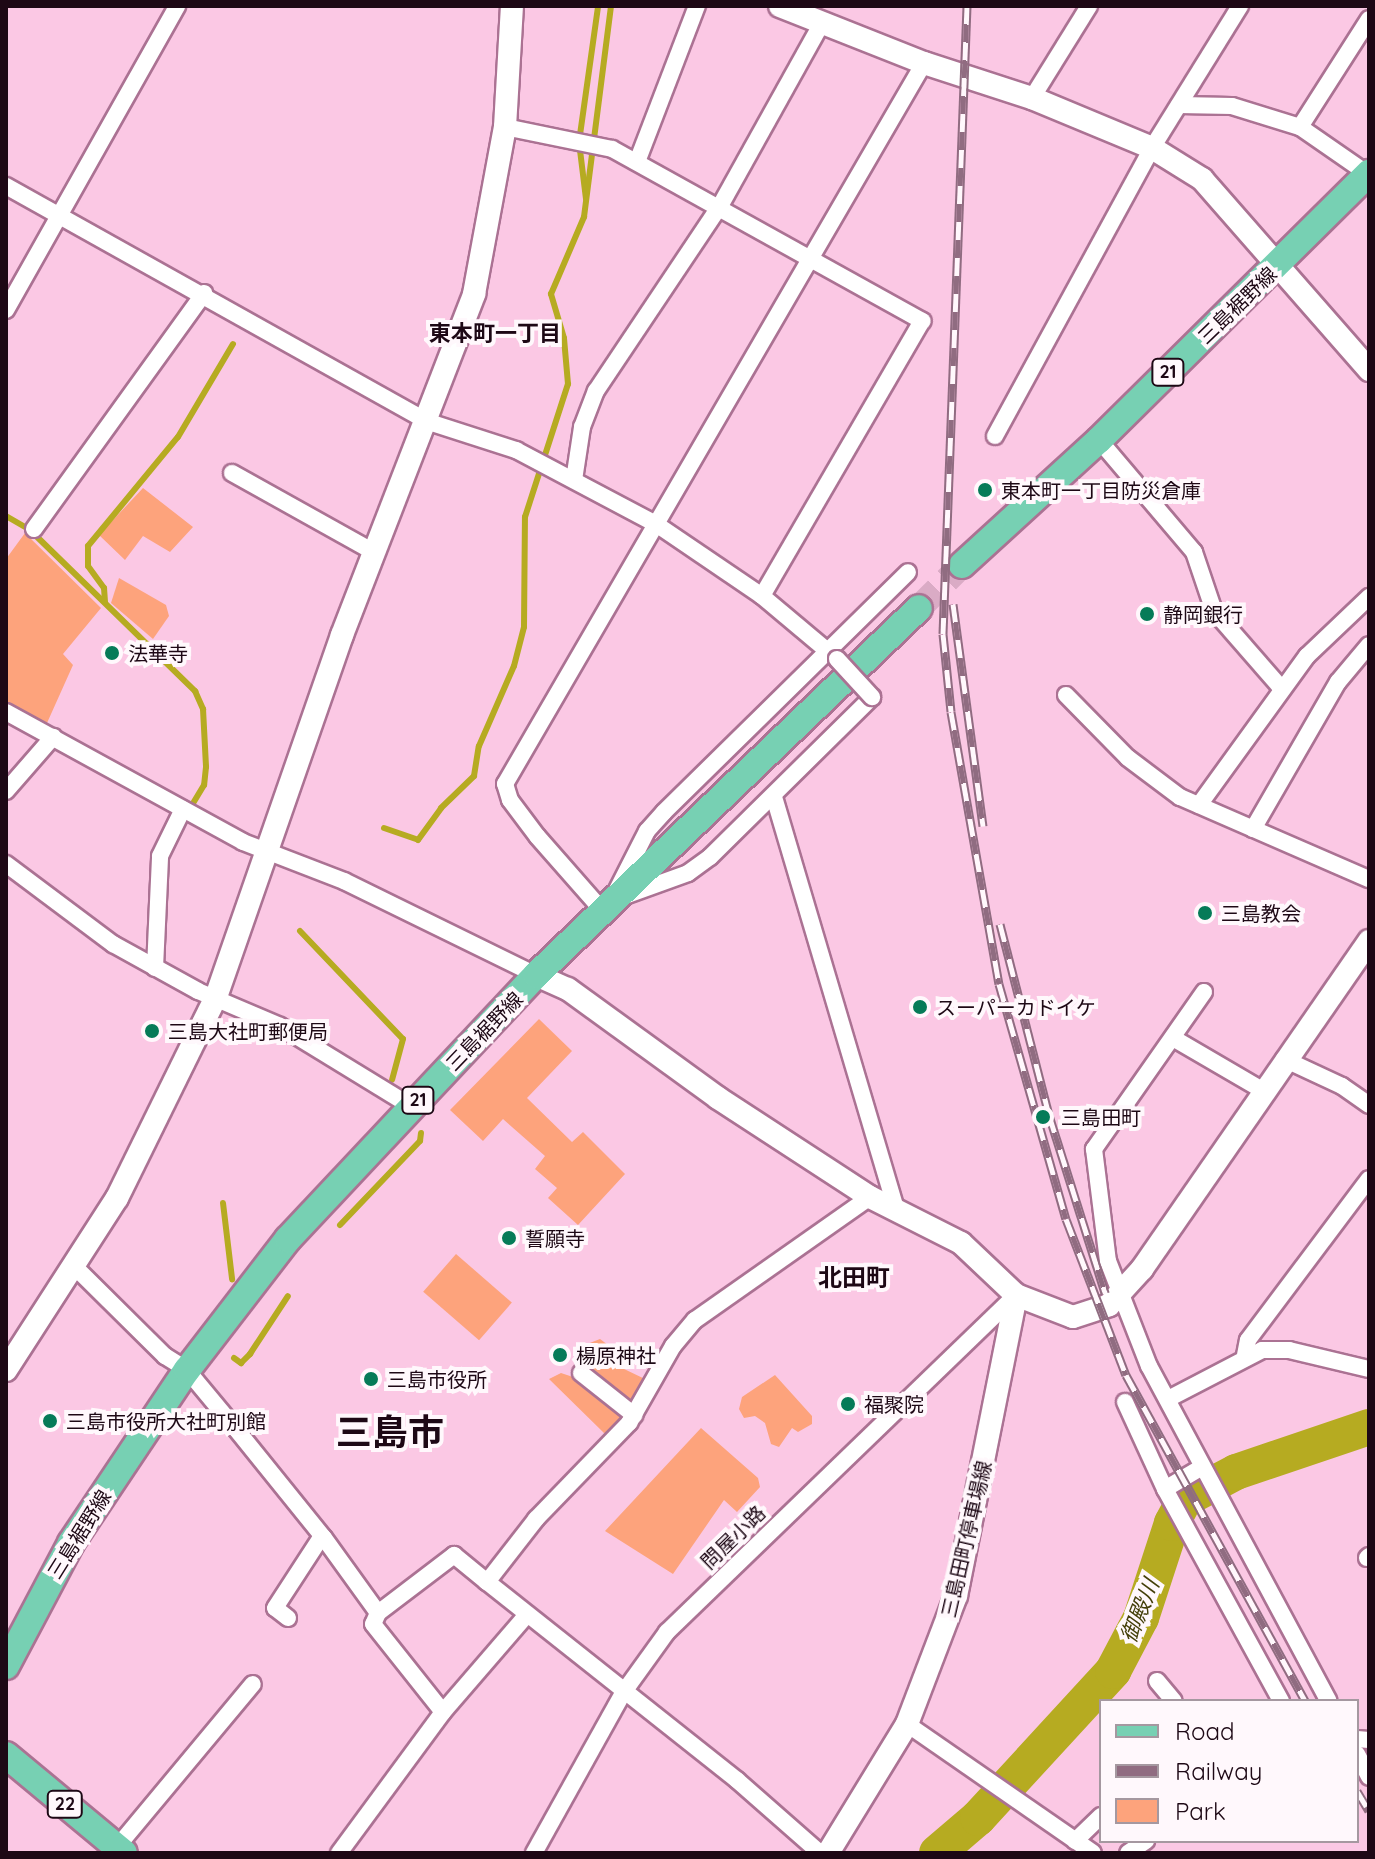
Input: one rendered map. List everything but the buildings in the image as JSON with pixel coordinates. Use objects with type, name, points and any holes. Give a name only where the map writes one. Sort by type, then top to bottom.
[{"type":"main road","name":"三島裾野線","points":[[962,565],[1099,440],[1369,174]]},
{"type":"main road","name":"三島裾野線","points":[[6,1666],[71,1543],[187,1370],[288,1239],[536,975],[919,608]]},
{"type":"main road","name":"22","points":[[6,1755],[121,1850]]},
{"type":"street","points":[[6,310],[177,6]]},
{"type":"street","points":[[9,1359],[75,1267],[117,1198],[216,997],[374,552],[474,294],[505,127],[512,6]]},
{"type":"street","points":[[637,162],[697,6]]},
{"type":"street","points":[[780,6],[924,63],[1032,98],[1152,148],[1202,179],[1369,370]]},
{"type":"street","points":[[1032,98],[1089,6]]},
{"type":"street","points":[[995,436],[1152,148],[1240,6]]},
{"type":"street","points":[[1300,127],[1369,19]]},
{"type":"street","points":[[574,480],[582,427],[596,391],[720,206],[822,23]]},
{"type":"street","points":[[608,904],[537,836],[510,800],[505,784],[924,63]]},
{"type":"street","points":[[1179,105],[1232,106],[1300,127],[1369,174]]},
{"type":"street","points":[[505,127],[598,144],[637,162],[922,321],[762,596]]},
{"type":"street","points":[[6,186],[204,293],[426,421],[516,450],[656,524],[762,596],[832,653],[872,697],[774,797],[688,873],[638,895],[608,904]]},
{"type":"street","points":[[34,529],[204,293]]},
{"type":"street","points":[[1099,440],[1194,552],[1214,611],[1282,689]]},
{"type":"street","points":[[232,473],[374,552]]},
{"type":"street","points":[[608,904],[647,831],[832,653],[908,572]]},
{"type":"street","points":[[1199,805],[1319,643],[1369,597]]},
{"type":"street","points":[[1253,829],[1338,682],[1369,645]]},
{"type":"street","points":[[1066,695],[1146,773],[1199,805],[1369,879]]},
{"type":"street","points":[[6,712],[267,852],[344,881],[568,989],[718,1098],[870,1197],[961,1243],[1016,1295],[1073,1317],[1089,1316],[1119,1296],[1369,941]]},
{"type":"street","points":[[6,791],[53,737]]},
{"type":"street","points":[[774,797],[896,1208]]},
{"type":"street","points":[[155,968],[160,856],[183,809]]},
{"type":"street","points":[[6,864],[113,944],[155,968],[280,1026],[412,1107]]},
{"type":"street","points":[[1204,992],[1094,1149],[1103,1232],[1119,1296],[1168,1399],[1203,1470],[1328,1699]]},
{"type":"street","points":[[1173,1038],[1262,1090]]},
{"type":"street","points":[[1284,1059],[1342,1086],[1369,1105]]},
{"type":"street","points":[[1245,1355],[1255,1330],[1369,1179]]},
{"type":"street","points":[[487,1582],[536,1519],[634,1415],[695,1320],[870,1197]]},
{"type":"street","points":[[75,1267],[165,1356],[187,1370],[322,1536],[378,1613]]},
{"type":"street","name":"問屋小路","points":[[534,1853],[623,1693],[682,1614],[1016,1295]]},
{"type":"street","name":"三島田町停車場線","points":[[828,1853],[907,1724],[965,1561],[1016,1295]]},
{"type":"street","points":[[1168,1399],[1245,1355],[1289,1350],[1369,1369]]},
{"type":"street","points":[[581,1373],[634,1415]]},
{"type":"street","points":[[1125,1402],[1165,1489],[1280,1699]]},
{"type":"street","points":[[1165,1489],[1203,1470]]},
{"type":"street","points":[[288,1618],[275,1608],[322,1536]]},
{"type":"street","points":[[443,1712],[373,1624],[378,1613],[454,1555],[525,1617],[739,1782],[820,1853]]},
{"type":"street","points":[[339,1853],[443,1712],[525,1617]]},
{"type":"street","points":[[1157,1681],[1172,1699]]},
{"type":"street","points":[[121,1850],[253,1684]]},
{"type":"street","points":[[907,1724],[1093,1853]]},
{"type":"street","points":[[1359,1758],[1369,1777]]},
{"type":"street","points":[[1075,1841],[1099,1818]]},
{"type":"green space","points":[[143,488],[193,527],[170,552],[143,536],[125,560],[99,535]]},
{"type":"green space","points":[[25,533],[101,608],[63,654],[73,665],[47,723],[6,703],[6,559]]},
{"type":"green space","points":[[119,578],[166,605],[169,616],[153,639],[111,603]]},
{"type":"green space","points":[[539,1019],[572,1051],[527,1098],[572,1142],[583,1132],[625,1174],[578,1225],[548,1198],[557,1188],[535,1169],[545,1156],[503,1119],[483,1141],[450,1110]]},
{"type":"green space","points":[[456,1254],[512,1303],[479,1340],[423,1292]]},
{"type":"green space","points":[[600,1339],[616,1351],[622,1368],[647,1380],[615,1431],[604,1433],[549,1379],[561,1373],[576,1378],[588,1367],[582,1346]]},
{"type":"green space","points":[[775,1375],[812,1416],[812,1424],[798,1432],[792,1428],[779,1447],[771,1444],[765,1423],[755,1416],[744,1418],[739,1409],[742,1397]]},
{"type":"green space","points":[[701,1428],[758,1478],[760,1487],[737,1512],[724,1500],[673,1574],[605,1531]]},
{"type":"waterway","points":[[586,199],[579,142],[598,6]]},
{"type":"waterway","points":[[384,828],[418,840],[441,808],[474,776],[479,746],[514,666],[524,627],[525,517],[568,384],[564,338],[551,294],[584,217],[611,6]]},
{"type":"waterway","points":[[105,602],[104,588],[88,566],[88,546],[178,437],[233,344]]},
{"type":"waterway","points":[[6,516],[30,530],[195,691],[203,709],[206,767],[204,785],[193,803]]},
{"type":"waterway","points":[[300,931],[403,1039],[392,1080]]},
{"type":"waterway","points":[[340,1225],[420,1141],[421,1133]]},
{"type":"waterway","points":[[223,1203],[232,1279]]},
{"type":"waterway","points":[[234,1358],[241,1363],[250,1354],[288,1296]]},
{"type":"waterway","name":"御殿川","points":[[937,1853],[978,1818],[1113,1671],[1141,1618],[1172,1523],[1185,1499],[1236,1472],[1369,1427]]},
{"type":"tunnel","points":[[919,608],[962,565]]},
{"type":"railway","points":[[967,6],[943,634],[951,712],[999,984],[1066,1219],[1126,1375],[1304,1699]]},
{"type":"railway","points":[[953,604],[983,826]]},
{"type":"railway","points":[[1000,924],[1049,1115],[1105,1293]]},
{"type":"railway","points":[[1359,1794],[1369,1811]]},
{"type":"place","name":"東本町一丁目防災倉庫","points":[[985,490]]},
{"type":"place","name":"静岡銀行","points":[[1147,614]]},
{"type":"place","name":"法華寺","points":[[112,653]]},
{"type":"place","name":"三島教会","points":[[1205,913]]},
{"type":"place","name":"スーパーカドイケ","points":[[920,1007]]},
{"type":"place","name":"三島大社町郵便局","points":[[152,1031]]},
{"type":"place","name":"三島田町","points":[[1043,1117]]},
{"type":"place","name":"誓願寺","points":[[509,1238]]},
{"type":"place","name":"楊原神社","points":[[560,1355]]},
{"type":"place","name":"三島市役所","points":[[371,1379]]},
{"type":"place","name":"福聚院","points":[[848,1404]]},
{"type":"place","name":"三島市役所大社町別館","points":[[50,1421]]},
{"type":"district","name":"東本町一丁目","points":[[495,334]]},
{"type":"district","name":"北田町","points":[[854,1278]]},
{"type":"district","name":"三島市","points":[[390,1432]]}]
